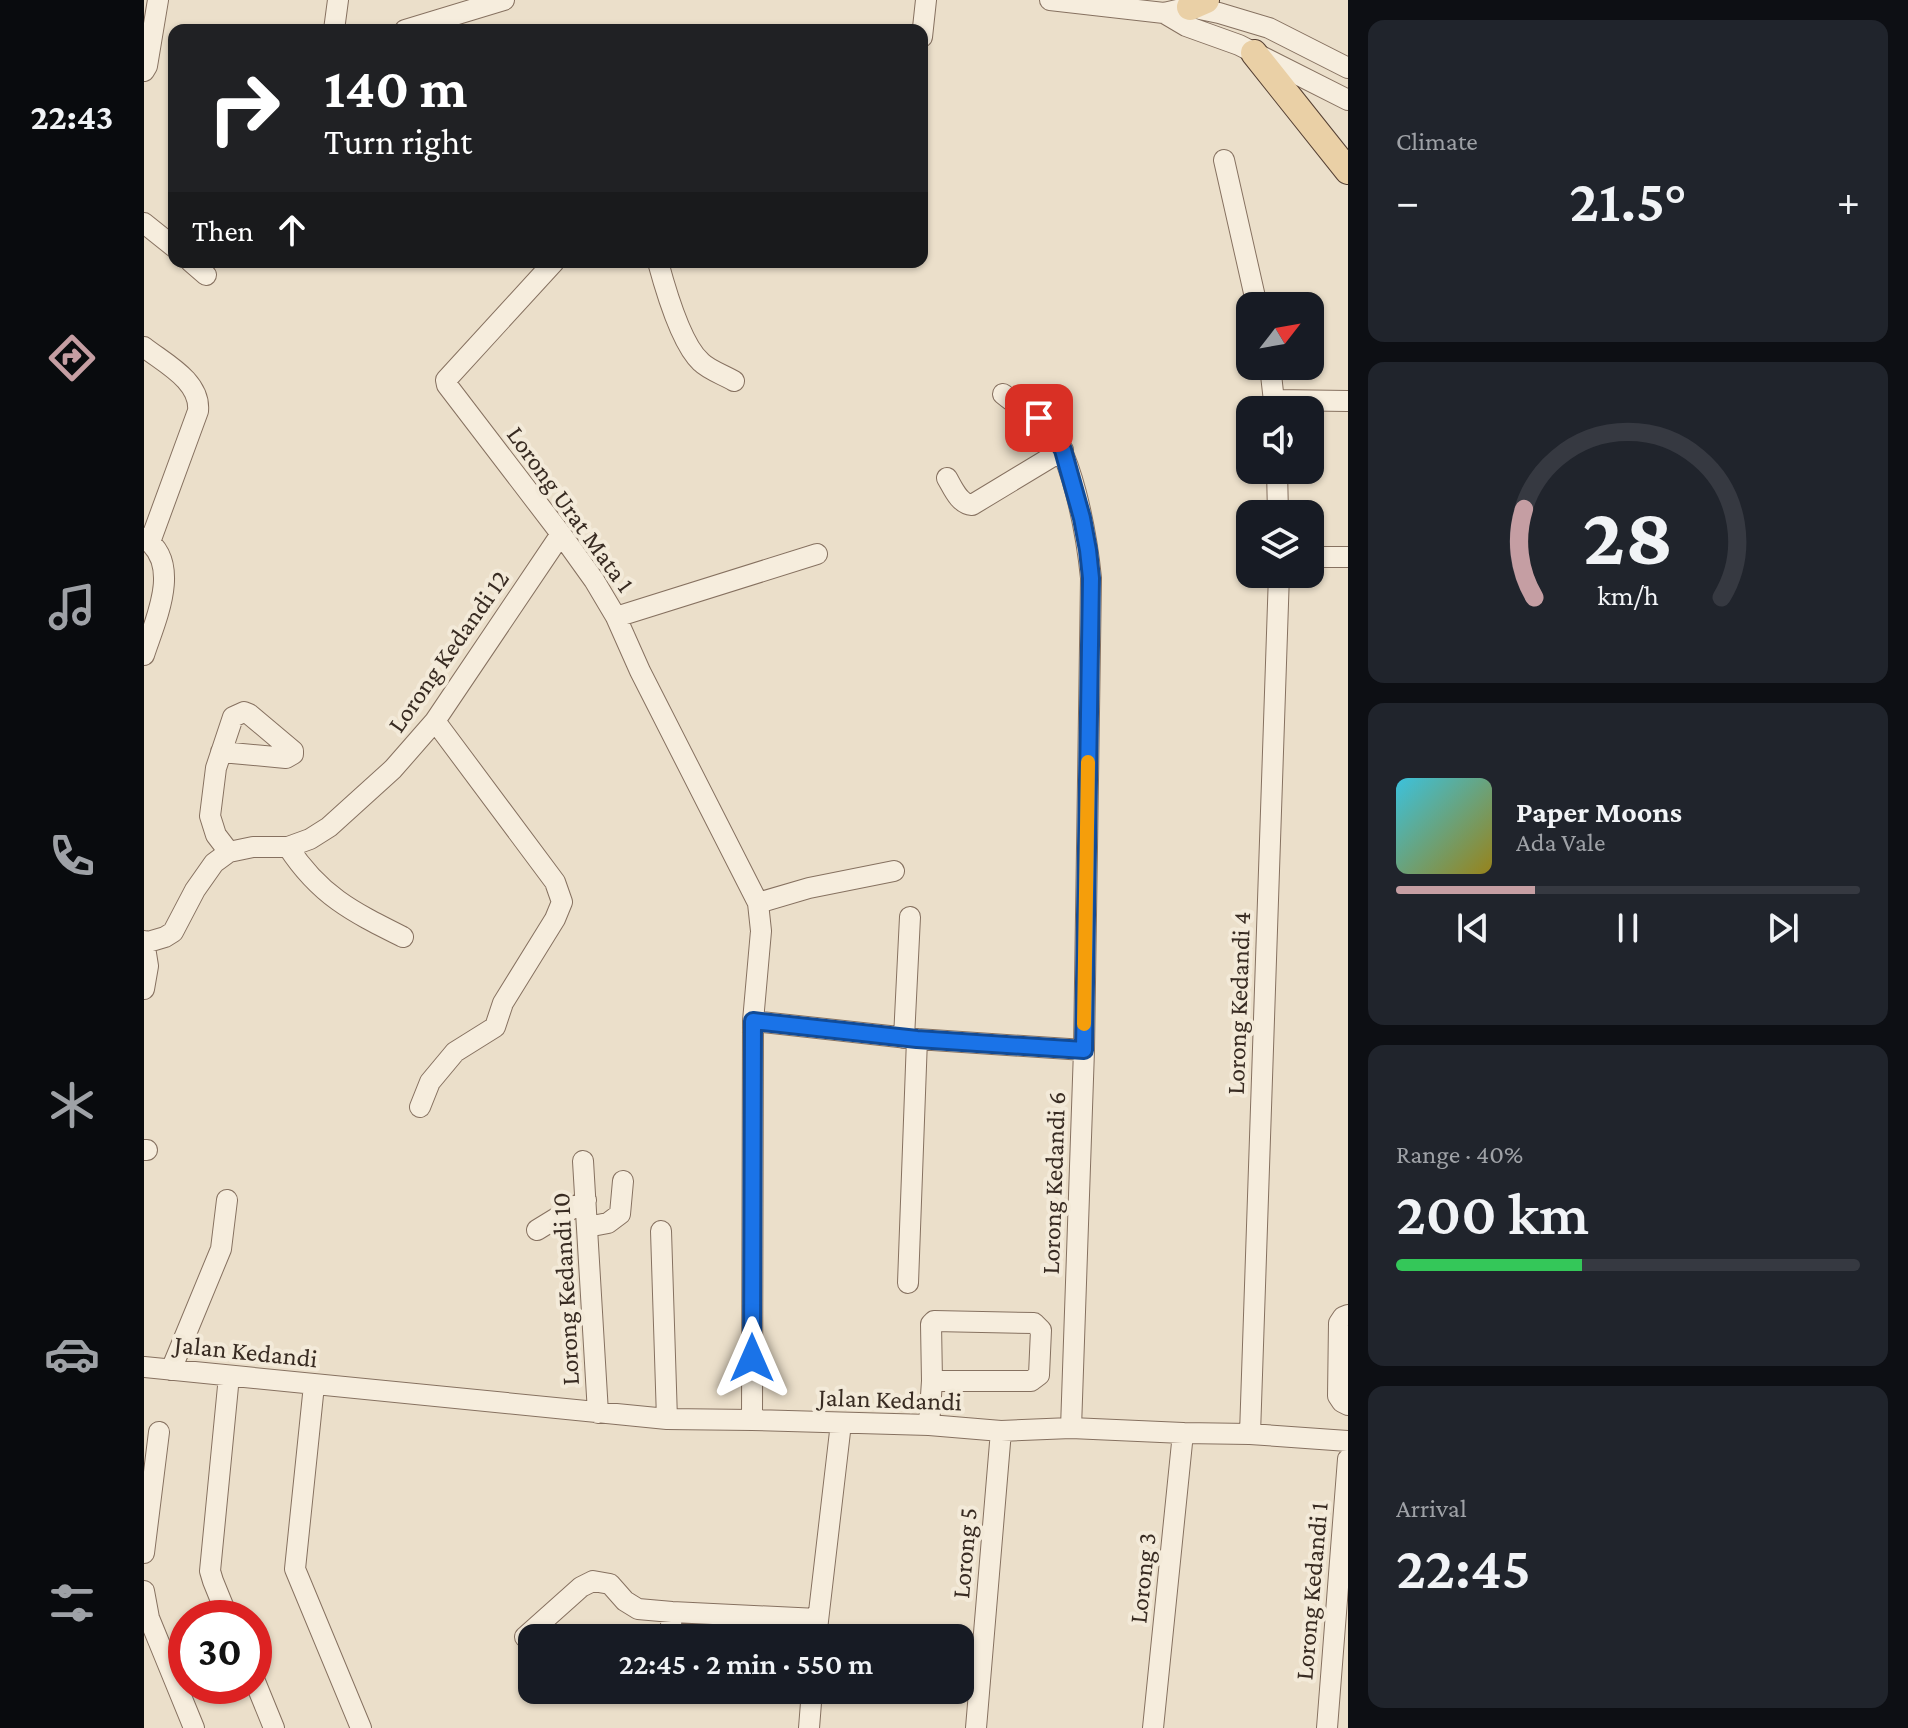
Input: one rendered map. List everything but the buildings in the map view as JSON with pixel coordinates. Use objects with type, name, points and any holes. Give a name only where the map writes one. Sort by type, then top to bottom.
[{"type":"main road","points":[[1254,53],[1348,171]]},
{"type":"street","points":[[144,71],[158,0]]},
{"type":"street","points":[[335,24],[338,0]]},
{"type":"street","points":[[425,24],[504,0]]},
{"type":"street","points":[[923,24],[926,0]]},
{"type":"street","points":[[1050,0],[1186,6],[1243,19],[1269,28],[1348,68]]},
{"type":"street","points":[[1186,6],[1186,26],[1228,40],[1348,100]]},
{"type":"street","points":[[1224,160],[1254,292]]},
{"type":"street","points":[[144,223],[168,242]]},
{"type":"street","name":"Lorong Urat Mata 1","points":[[549,268],[446,380],[447,385],[594,580],[616,617],[640,671],[758,903]]},
{"type":"street","points":[[660,268],[674,313],[691,349],[701,363],[734,381]]},
{"type":"street","points":[[144,347],[185,379],[199,400],[198,411],[147,540],[163,566],[164,593],[150,618],[144,655]]},
{"type":"street","name":"Lorong Kedandi 6","points":[[1003,394],[1039,418],[1063,450],[1082,518],[1091,578],[1084,1050],[1071,1428]]},
{"type":"street","points":[[1324,402],[1348,401]]},
{"type":"street","points":[[947,478],[963,502],[972,505],[1063,450]]},
{"type":"street","name":"Lorong Kedandi 12","points":[[229,852],[253,847],[288,847],[310,839],[329,827],[393,769],[435,721],[561,534]]},
{"type":"street","points":[[616,617],[817,554]]},
{"type":"street","points":[[1324,557],[1348,557]]},
{"type":"street","name":"Lorong Kedandi 4","points":[[1250,1434],[1279,588]]},
{"type":"street","points":[[420,1107],[430,1082],[455,1052],[495,1027],[503,1003],[555,919],[562,902],[555,882],[435,721]]},
{"type":"street","points":[[144,989],[148,966],[144,942],[173,932],[195,890],[214,863],[229,852],[216,835],[210,816],[221,752]]},
{"type":"street","points":[[288,847],[302,868],[337,901],[403,937]]},
{"type":"street","points":[[752,1420],[753,1021],[761,931],[758,903],[809,888],[894,871]]},
{"type":"street","points":[[908,1283],[910,917]]},
{"type":"street","points":[[753,1021],[910,1038],[1084,1050]]},
{"type":"street","name":"Lorong Kedandi 10","points":[[583,1161],[598,1413]]},
{"type":"street","points":[[587,1227],[608,1223],[620,1214],[623,1181]]},
{"type":"street","points":[[171,1370],[221,1249],[227,1200]]},
{"type":"street","points":[[537,1230],[586,1200]]},
{"type":"street","points":[[661,1231],[667,1419]]},
{"type":"street","points":[[1348,1315],[1339,1323],[1338,1396],[1348,1405]]},
{"type":"street","points":[[929,1425],[931,1324],[934,1321],[1034,1323],[1041,1330],[1039,1375],[1036,1379],[932,1381]]},
{"type":"street","name":"Jalan Kedandi","points":[[144,1367],[667,1419],[929,1425],[1001,1431],[1071,1428],[1348,1441]]},
{"type":"street","points":[[221,1600],[210,1571],[229,1376]]},
{"type":"street","points":[[314,1385],[295,1569],[361,1728]]},
{"type":"street","points":[[818,1624],[841,1423]]},
{"type":"street","name":"Lorong 5","points":[[976,1728],[1001,1431]]},
{"type":"street","points":[[144,1553],[159,1432]]},
{"type":"street","name":"Lorong 3","points":[[1153,1728],[1183,1433]]},
{"type":"street","name":"Lorong Kedandi 1","points":[[1327,1728],[1348,1459]]},
{"type":"street","points":[[540,1624],[581,1587],[593,1581],[610,1584],[625,1601],[638,1609],[774,1624]]},
{"type":"street","points":[[144,1591],[149,1618],[194,1728]]},
{"type":"street","points":[[671,1624],[672,1612]]},
{"type":"street","points":[[264,1704],[274,1728]]},
{"type":"street","points":[[809,1728],[811,1704]]},
{"type":"slow traffic","points":[[1084,1024],[1088,762]]},
{"type":"route","points":[[752,1358],[753,1021],[917,1039],[1084,1050],[1091,578],[1082,518],[1063,450],[1039,418]]}]
